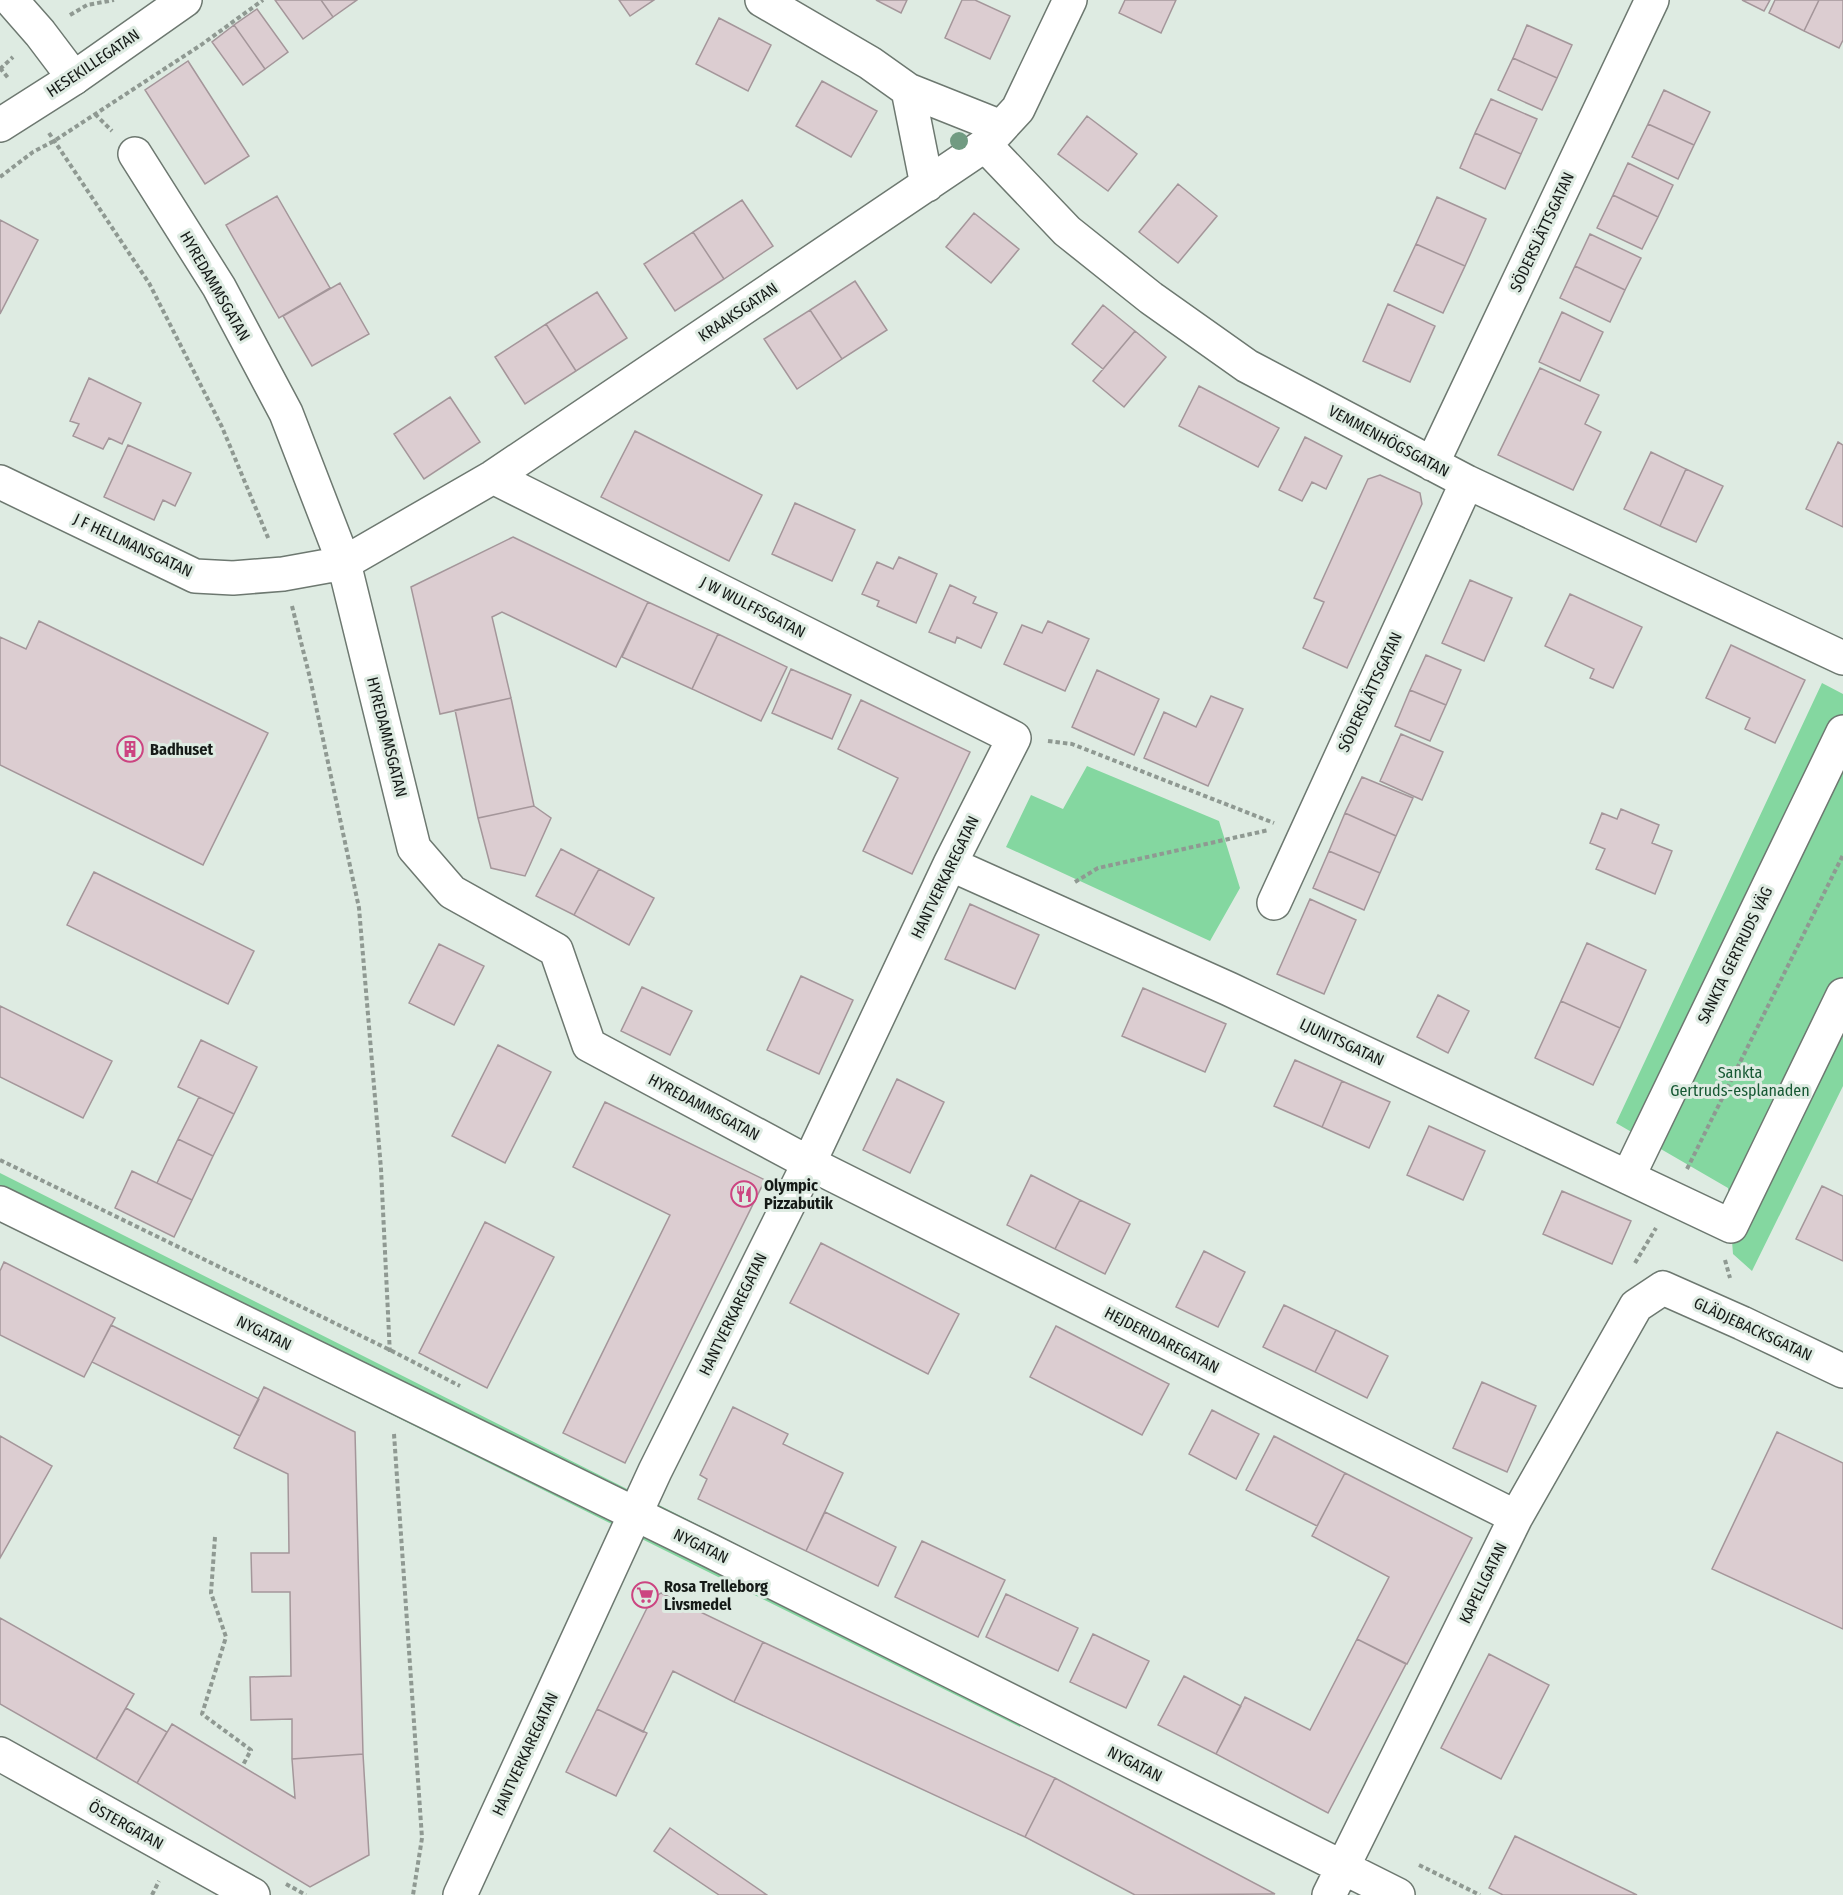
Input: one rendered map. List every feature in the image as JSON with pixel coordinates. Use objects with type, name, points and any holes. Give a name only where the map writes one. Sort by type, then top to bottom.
[{"type":"street","points":[[11,0],[40,33],[74,78]]},
{"type":"street","name":"HESEKILLEGATAN","points":[[0,125],[74,78],[184,0]]},
{"type":"street","name":"VEMMENHÖGSGATAN","points":[[762,0],[870,63],[908,90],[993,136],[1067,231],[1150,298],[1247,366],[1467,482],[1843,658]]},
{"type":"street","name":"KRAAKSGATAN","points":[[344,563],[492,477],[927,185],[993,136],[1018,109],[1070,0]]},
{"type":"street","name":"SÖDERSLÄTTSGATAN","points":[[1432,464],[1652,0]]},
{"type":"street","points":[[908,90],[927,185]]},
{"type":"street","name":"HYREDAMMSGATAN","points":[[135,154],[219,287],[286,413],[344,563],[414,848],[452,892],[556,950],[589,1045],[809,1163]]},
{"type":"street","name":"J W WULFFSGATAN","points":[[492,477],[1014,738]]},
{"type":"street","name":"J F HELLMANSGATAN","points":[[0,482],[195,576],[233,579],[283,574],[344,563]]},
{"type":"street","name":"SÖDERSLÄTTSGATAN","points":[[1274,903],[1467,482]]},
{"type":"street","name":"SANKTA GERTRUDS VÄG","points":[[1628,1177],[1843,732]]},
{"type":"street","name":"HANTVERKAREGATAN","points":[[460,1895],[655,1471],[809,1163],[950,864],[1014,738]]},
{"type":"street","name":"LJUNITSGATAN","points":[[950,864],[1229,989],[1731,1226]]},
{"type":"street","points":[[1731,1226],[1843,995]]},
{"type":"street","name":"HEJDERIDAREGATAN","points":[[809,1163],[1516,1517]]},
{"type":"street","name":"NYGATAN","points":[[0,1203],[636,1514],[1263,1828],[1336,1881],[1398,1895]]},
{"type":"street","name":"KAPELLGATAN","points":[[1336,1881],[1516,1517],[1636,1306],[1663,1288]]},
{"type":"street","name":"GLÄDJEBACKSGATAN","points":[[1663,1288],[1843,1371]]},
{"type":"street","name":"ÖSTERGATAN","points":[[0,1754],[253,1895]]},
{"type":"path","points":[[0,177],[33,152],[54,141],[201,45],[263,0]]},
{"type":"path","points":[[0,68],[30,105],[150,283],[222,427],[283,574],[310,678],[360,908],[381,1169],[392,1395],[422,1838],[413,1895]]},
{"type":"path","points":[[1014,738],[1072,744],[1282,826],[1098,868],[1038,903]]},
{"type":"path","points":[[1636,1306],[1634,1266],[1672,1198],[1843,855]]},
{"type":"path","points":[[1731,1226],[1723,1252],[1742,1323]]},
{"type":"path","points":[[215,1537],[211,1593],[226,1637],[202,1714],[251,1750],[243,1765]]},
{"type":"green space","name":"Sankta Gertruds-esplanaden","points":[[1822,683],[1843,694],[1843,1086],[1752,1271],[1733,1254],[1728,1188],[1616,1123]]},
{"type":"green space","points":[[1087,766],[1219,821],[1240,888],[1210,941],[1006,847],[1031,795],[1063,809]]},
{"type":"green space","points":[[0,1173],[1034,1694],[1020,1727],[0,1220]]},
{"type":"building","points":[[275,0],[321,0],[333,17],[303,39]]},
{"type":"building","points":[[321,0],[357,0],[333,17]]},
{"type":"building","points":[[619,0],[654,0],[630,16]]},
{"type":"building","points":[[876,0],[907,0],[901,13]]},
{"type":"building","points":[[962,0],[975,0],[1010,16],[990,59],[945,38]]},
{"type":"building","points":[[1125,0],[1176,0],[1161,33],[1119,13]]},
{"type":"building","points":[[1742,0],[1770,0],[1764,11]]},
{"type":"building","points":[[1775,0],[1819,0],[1804,31],[1769,13]]},
{"type":"building","points":[[1819,0],[1843,0],[1843,40],[1839,48],[1804,31]]},
{"type":"building","points":[[257,9],[288,52],[265,69],[234,25]]},
{"type":"building","points":[[719,18],[771,45],[748,91],[696,64]]},
{"type":"building","points":[[234,25],[265,69],[243,85],[212,42]]},
{"type":"building","points":[[1527,25],[1572,45],[1557,78],[1513,58]]},
{"type":"building","points":[[1513,58],[1557,78],[1542,110],[1498,90]]},
{"type":"building","points":[[188,61],[249,156],[205,184],[145,90]]},
{"type":"building","points":[[822,81],[877,111],[851,157],[796,126]]},
{"type":"building","points":[[1664,90],[1710,112],[1694,145],[1648,124]]},
{"type":"building","points":[[1491,99],[1537,119],[1521,154],[1475,133]]},
{"type":"building","points":[[1087,116],[1137,154],[1108,191],[1058,154]]},
{"type":"building","points":[[1648,124],[1694,145],[1678,179],[1632,157]]},
{"type":"building","points":[[1475,133],[1521,154],[1505,189],[1460,168]]},
{"type":"building","points":[[1628,163],[1673,185],[1658,217],[1613,195]]},
{"type":"building","points":[[1178,184],[1217,216],[1178,263],[1139,232]]},
{"type":"building","points":[[1613,195],[1658,217],[1642,249],[1597,228]]},
{"type":"building","points":[[277,196],[330,288],[279,318],[226,225]]},
{"type":"building","points":[[1437,197],[1486,219],[1465,266],[1416,244]]},
{"type":"building","points":[[742,200],[773,246],[724,279],[693,232]]},
{"type":"building","points":[[974,213],[1019,249],[991,283],[946,247]]},
{"type":"building","points":[[0,220],[38,240],[0,314]]},
{"type":"building","points":[[693,232],[724,279],[675,311],[644,264]]},
{"type":"building","points":[[1590,234],[1641,258],[1625,290],[1575,266]]},
{"type":"building","points":[[1416,244],[1465,266],[1443,313],[1394,291]]},
{"type":"building","points":[[1575,266],[1625,290],[1610,322],[1560,298]]},
{"type":"building","points":[[855,281],[887,330],[842,359],[810,310]]},
{"type":"building","points":[[340,283],[369,334],[312,366],[283,316]]},
{"type":"building","points":[[597,292],[627,338],[576,371],[546,324]]},
{"type":"building","points":[[1388,304],[1435,326],[1410,382],[1363,361]]},
{"type":"building","points":[[1103,305],[1135,331],[1103,369],[1072,344]]},
{"type":"building","points":[[810,310],[842,359],[797,389],[764,339]]},
{"type":"building","points":[[1562,312],[1603,332],[1580,381],[1539,362]]},
{"type":"building","points":[[546,324],[576,371],[525,404],[495,357]]},
{"type":"building","points":[[1135,331],[1166,357],[1124,407],[1093,381]]},
{"type":"building","points":[[1540,368],[1599,395],[1585,424],[1601,432],[1573,490],[1498,455]]},
{"type":"building","points":[[89,378],[141,403],[122,444],[109,438],[103,449],[73,436],[79,424],[70,421]]},
{"type":"building","points":[[1199,386],[1279,428],[1258,467],[1179,426]]},
{"type":"building","points":[[450,397],[480,442],[424,479],[394,434]]},
{"type":"building","points":[[635,431],[762,495],[729,561],[601,497]]},
{"type":"building","points":[[1305,437],[1342,456],[1326,489],[1312,482],[1302,501],[1279,490]]},
{"type":"building","points":[[1838,442],[1843,445],[1843,527],[1806,509]]},
{"type":"building","points":[[128,445],[191,473],[175,506],[163,500],[154,520],[104,497]]},
{"type":"building","points":[[1651,452],[1686,469],[1660,526],[1624,509]]},
{"type":"building","points":[[1686,469],[1723,486],[1696,542],[1660,526]]},
{"type":"building","points":[[1380,475],[1420,493],[1422,504],[1347,668],[1303,648],[1324,602],[1314,598],[1368,479]]},
{"type":"building","points":[[795,503],[855,530],[832,581],[772,554]]},
{"type":"building","points":[[513,537],[648,602],[616,667],[502,612],[492,617],[511,698],[440,714],[411,587]]},
{"type":"building","points":[[899,557],[937,574],[916,623],[877,606],[879,601],[862,594],[877,562],[893,569]]},
{"type":"building","points":[[1470,580],[1512,598],[1484,661],[1442,643]]},
{"type":"building","points":[[950,585],[976,597],[973,603],[997,613],[981,648],[957,637],[955,643],[929,632]]},
{"type":"building","points":[[1570,594],[1642,627],[1613,688],[1590,678],[1594,669],[1545,646]]},
{"type":"building","points":[[648,602],[718,634],[692,689],[622,657]]},
{"type":"building","name":"Badhuset","points":[[39,621],[268,733],[203,865],[0,765],[0,637],[26,649]]},
{"type":"building","points":[[1048,621],[1089,639],[1065,691],[1004,664],[1022,625],[1042,633]]},
{"type":"building","points":[[718,634],[787,667],[761,721],[692,689]]},
{"type":"building","points":[[1731,645],[1805,680],[1775,743],[1745,729],[1750,718],[1706,698]]},
{"type":"building","points":[[1426,655],[1461,670],[1446,705],[1410,690]]},
{"type":"building","points":[[791,669],[851,695],[832,739],[772,713]]},
{"type":"building","points":[[1097,670],[1159,699],[1134,755],[1072,727]]},
{"type":"building","points":[[1410,690],[1446,705],[1430,741],[1395,726]]},
{"type":"building","points":[[1211,696],[1243,709],[1208,786],[1144,758],[1164,712],[1196,727]]},
{"type":"building","points":[[511,698],[534,806],[478,818],[455,710]]},
{"type":"building","points":[[861,700],[970,752],[912,874],[863,851],[898,778],[838,749]]},
{"type":"building","points":[[1401,734],[1443,752],[1422,800],[1380,781]]},
{"type":"building","points":[[1362,777],[1413,798],[1396,836],[1345,813]]},
{"type":"building","points":[[534,806],[551,818],[525,876],[491,868],[478,818]]},
{"type":"building","points":[[1621,809],[1659,825],[1652,843],[1672,851],[1655,894],[1596,869],[1605,849],[1590,843],[1602,813],[1617,819]]},
{"type":"building","points":[[1345,813],[1396,836],[1380,873],[1329,851]]},
{"type":"building","points":[[561,849],[599,869],[574,915],[536,896]]},
{"type":"building","points":[[1329,851],[1380,873],[1364,910],[1313,888]]},
{"type":"building","points":[[599,869],[654,898],[629,945],[574,915]]},
{"type":"building","points":[[94,872],[254,951],[228,1004],[67,925]]},
{"type":"building","points":[[1310,899],[1356,920],[1324,994],[1277,974]]},
{"type":"building","points":[[970,904],[1039,935],[1015,989],[945,959]]},
{"type":"building","points":[[1587,943],[1646,970],[1620,1028],[1561,1001]]},
{"type":"building","points":[[439,944],[484,966],[454,1025],[409,1003]]},
{"type":"building","points":[[801,976],[853,1000],[819,1074],[767,1050]]},
{"type":"building","points":[[642,987],[692,1011],[670,1055],[621,1031]]},
{"type":"building","points":[[1143,988],[1226,1024],[1205,1072],[1122,1036]]},
{"type":"building","points":[[1438,995],[1469,1011],[1448,1053],[1417,1037]]},
{"type":"building","points":[[1561,1001],[1620,1028],[1593,1085],[1535,1058]]},
{"type":"building","points":[[0,1006],[112,1061],[83,1118],[0,1077]]},
{"type":"building","points":[[201,1040],[257,1067],[234,1114],[178,1087]]},
{"type":"building","points":[[498,1045],[551,1072],[505,1163],[452,1136]]},
{"type":"building","points":[[1295,1060],[1342,1081],[1322,1127],[1274,1106]]},
{"type":"building","points":[[897,1079],[944,1102],[910,1173],[863,1150]]},
{"type":"building","points":[[1342,1081],[1390,1102],[1369,1148],[1322,1127]]},
{"type":"building","points":[[199,1097],[234,1114],[213,1156],[178,1139]]},
{"type":"building","points":[[605,1102],[765,1180],[625,1463],[563,1433],[670,1215],[573,1167]]},
{"type":"building","points":[[1429,1126],[1485,1151],[1463,1200],[1407,1175]]},
{"type":"building","points":[[178,1139],[213,1156],[192,1200],[157,1183]]},
{"type":"building","points":[[132,1171],[192,1200],[174,1237],[115,1208]]},
{"type":"building","points":[[1031,1175],[1080,1200],[1055,1249],[1007,1225]]},
{"type":"building","points":[[1822,1186],[1843,1196],[1843,1261],[1796,1239]]},
{"type":"building","points":[[1562,1191],[1631,1221],[1612,1264],[1543,1234]]},
{"type":"building","points":[[1080,1200],[1130,1224],[1105,1274],[1055,1249]]},
{"type":"building","points":[[485,1222],[554,1257],[487,1388],[419,1353]]},
{"type":"building","points":[[821,1243],[959,1314],[928,1374],[790,1303]]},
{"type":"building","points":[[1204,1251],[1245,1272],[1218,1327],[1176,1307]]},
{"type":"building","points":[[4,1262],[115,1318],[84,1377],[0,1335],[0,1271]]},
{"type":"building","points":[[1284,1305],[1336,1330],[1315,1372],[1263,1347]]},
{"type":"building","points":[[111,1325],[259,1399],[240,1436],[92,1362]]},
{"type":"building","points":[[1056,1326],[1169,1384],[1142,1435],[1030,1377]]},
{"type":"building","points":[[1336,1330],[1388,1356],[1367,1398],[1315,1372]]},
{"type":"building","points":[[1482,1382],[1536,1406],[1507,1472],[1453,1448]]},
{"type":"building","points":[[264,1387],[355,1432],[363,1754],[292,1759],[292,1719],[251,1720],[250,1677],[291,1676],[290,1592],[252,1592],[251,1553],[289,1553],[288,1474],[234,1448]]},
{"type":"building","points":[[733,1407],[788,1434],[783,1444],[843,1473],[806,1551],[698,1499],[707,1479],[700,1475]]},
{"type":"building","points":[[1212,1410],[1259,1434],[1236,1479],[1189,1454]]},
{"type":"building","points":[[1777,1432],[1843,1463],[1843,1629],[1712,1569]]},
{"type":"building","points":[[0,1436],[52,1466],[0,1558]]},
{"type":"building","points":[[1274,1436],[1345,1473],[1317,1526],[1246,1490]]},
{"type":"building","points":[[1345,1473],[1472,1538],[1407,1664],[1357,1639],[1389,1577],[1312,1536]]},
{"type":"building","points":[[825,1512],[896,1547],[878,1586],[806,1551]]},
{"type":"building","points":[[922,1541],[1005,1580],[978,1637],[895,1597]]},
{"type":"building","points":[[661,1593],[763,1642],[734,1702],[673,1671],[643,1732],[597,1709],[652,1598]]},
{"type":"building","points":[[1006,1594],[1078,1628],[1058,1671],[986,1637]]},
{"type":"building","points":[[0,1618],[134,1694],[96,1759],[0,1704]]},
{"type":"building","points":[[1093,1634],[1149,1661],[1126,1708],[1070,1682]]},
{"type":"building","points":[[1357,1639],[1406,1664],[1328,1813],[1216,1754],[1245,1697],[1310,1730]]},
{"type":"building","points":[[763,1642],[1055,1778],[1025,1837],[734,1702]]},
{"type":"building","points":[[1489,1654],[1549,1685],[1501,1779],[1441,1748]]},
{"type":"building","points":[[1184,1676],[1241,1706],[1216,1754],[1158,1725]]},
{"type":"building","points":[[126,1708],[167,1732],[137,1783],[96,1759]]},
{"type":"building","points":[[597,1709],[647,1733],[616,1796],[566,1772]]},
{"type":"building","points":[[172,1724],[295,1798],[292,1759],[363,1754],[369,1855],[310,1887],[137,1783]]},
{"type":"building","points":[[1055,1778],[1275,1894],[1135,1895],[1025,1837]]},
{"type":"building","points":[[670,1828],[767,1895],[719,1895],[654,1851]]},
{"type":"building","points":[[1515,1836],[1637,1895],[1503,1895],[1489,1888]]},
{"type":"place","name":"Badhuset","points":[[130,749]]},
{"type":"place","name":"Olympic Pizzabutik","points":[[744,1194]]},
{"type":"place","name":"Rosa Trelleborg Livsmedel","points":[[645,1595]]}]
